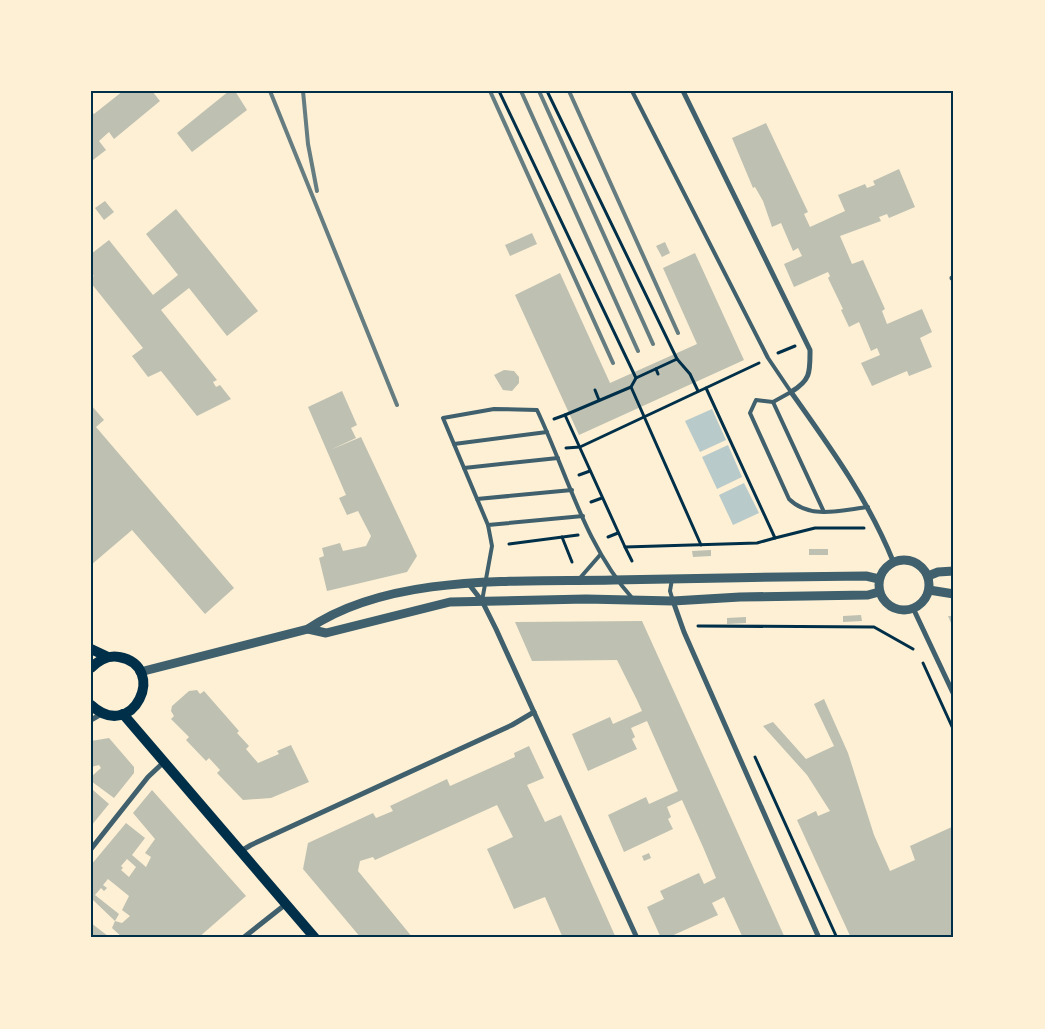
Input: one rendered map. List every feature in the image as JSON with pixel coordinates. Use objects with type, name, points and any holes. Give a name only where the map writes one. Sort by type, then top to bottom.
[{"type":"main road","points":[[91,649],[108,657],[126,659],[140,672],[144,688],[141,697],[131,711],[122,714],[103,713],[91,704]]},
{"type":"main road","points":[[91,668],[108,657]]},
{"type":"main road","points":[[122,714],[315,938]]},
{"type":"street","points":[[683,91],[810,350],[810,371],[804,384],[791,392],[852,479],[879,528],[893,562]]},
{"type":"street","points":[[901,559],[918,563],[928,576],[929,590],[921,604],[914,608],[897,609],[883,600],[879,579],[882,572],[893,562],[901,559]]},
{"type":"street","points":[[928,576],[938,572],[954,571]]},
{"type":"street","points":[[140,672],[308,629],[323,618],[368,600],[442,584],[866,576],[879,579]]},
{"type":"street","points":[[468,583],[482,601],[637,938]]},
{"type":"street","points":[[929,590],[954,594]]},
{"type":"street","points":[[308,629],[326,633],[450,602],[673,601],[740,597],[868,595],[880,592]]},
{"type":"street","points":[[673,601],[688,641],[819,938]]},
{"type":"street","points":[[914,608],[954,695]]},
{"type":"street","points":[[241,852],[251,845],[512,724],[534,712]]},
{"type":"street","points":[[91,720],[103,713]]},
{"type":"street","points":[[91,849],[148,777],[164,762]]},
{"type":"street","points":[[243,938],[286,904]]},
{"type":"lane","points":[[632,91],[768,358],[791,392],[773,402],[756,400],[750,413],[789,499],[797,507],[805,511],[824,512],[868,507]]},
{"type":"lane","points":[[773,402],[824,512]]},
{"type":"lane","points":[[482,601],[492,546],[488,525],[443,418],[486,410],[537,410],[600,555],[615,580],[634,600]]},
{"type":"lane","points":[[454,444],[547,432]]},
{"type":"lane","points":[[464,468],[558,458]]},
{"type":"lane","points":[[477,499],[572,490]]},
{"type":"lane","points":[[488,525],[583,516]]},
{"type":"lane","points":[[579,580],[600,555]]},
{"type":"lane","points":[[672,579],[670,591],[673,601]]},
{"type":"path","points":[[499,91],[636,378]]},
{"type":"path","points":[[547,91],[677,359],[690,374],[698,391]]},
{"type":"path","points":[[777,354],[797,344]]},
{"type":"path","points":[[553,420],[631,387],[636,378],[677,359]]},
{"type":"path","points":[[566,448],[580,447],[760,362]]},
{"type":"path","points":[[656,369],[658,374]]},
{"type":"path","points":[[631,387],[701,545]]},
{"type":"path","points":[[706,388],[775,538]]},
{"type":"path","points":[[595,390],[599,400]]},
{"type":"path","points":[[565,415],[632,561]]},
{"type":"path","points":[[579,475],[590,471]]},
{"type":"path","points":[[591,502],[602,498]]},
{"type":"path","points":[[625,547],[757,543],[814,528],[867,528]]},
{"type":"path","points":[[608,537],[618,533]]},
{"type":"path","points":[[509,544],[581,535]]},
{"type":"path","points":[[562,537],[572,562]]},
{"type":"path","points":[[698,626],[874,627],[913,649]]},
{"type":"shaded area","points":[[712,409],[726,440],[700,452],[685,421]]},
{"type":"shaded area","points":[[728,445],[742,477],[717,489],[702,457]]},
{"type":"shaded area","points":[[744,483],[759,513],[733,525],[719,495]]},
{"type":"building","points":[[123,91],[152,91],[160,101],[114,139],[109,132],[99,141],[106,150],[93,160],[91,158],[91,111],[94,114]]},
{"type":"building","points":[[229,91],[235,91],[247,110],[192,152],[177,133]]},
{"type":"building","points":[[766,123],[808,212],[804,214],[810,227],[845,211],[838,195],[865,184],[867,188],[875,185],[873,181],[899,169],[915,207],[889,218],[887,214],[879,217],[881,221],[840,236],[852,264],[863,260],[885,309],[882,311],[887,324],[922,309],[932,332],[920,338],[932,367],[909,376],[907,371],[872,386],[861,363],[880,355],[877,348],[871,351],[859,322],[849,327],[841,310],[843,309],[828,278],[830,276],[828,272],[794,287],[784,264],[802,256],[798,248],[793,251],[781,223],[772,227],[763,201],[755,187],[753,188],[732,138]]},
{"type":"building","points":[[105,201],[114,212],[104,220],[95,208]]},
{"type":"building","points":[[176,209],[258,311],[227,336],[189,288],[161,310],[217,380],[213,382],[216,387],[220,385],[231,399],[197,416],[161,371],[148,377],[132,356],[143,348],[91,283],[91,277],[94,276],[91,273],[91,254],[109,240],[153,295],[178,275],[146,234]]},
{"type":"building","points":[[532,233],[537,244],[510,256],[505,245]]},
{"type":"building","points":[[665,242],[670,253],[662,257],[656,246]]},
{"type":"building","points":[[695,253],[744,360],[579,435],[515,295],[560,273],[610,383],[697,344],[663,268]]},
{"type":"building","points":[[504,370],[514,371],[519,377],[519,383],[512,391],[503,390],[494,375]]},
{"type":"building","points":[[342,391],[357,425],[351,428],[356,438],[330,450],[361,437],[417,556],[407,572],[327,591],[319,558],[324,556],[322,548],[340,543],[343,551],[366,546],[371,536],[358,511],[347,515],[339,498],[346,495],[308,407]]},
{"type":"building","points":[[91,405],[104,420],[96,427],[234,588],[205,614],[132,530],[91,565]]},
{"type":"building","points":[[809,549],[828,549],[828,555],[809,555]]},
{"type":"building","points":[[711,550],[711,556],[693,557],[692,551]]},
{"type":"building","points":[[861,615],[862,621],[843,622],[843,616]]},
{"type":"building","points":[[948,616],[954,616],[954,630]]},
{"type":"building","points":[[746,617],[746,623],[727,624],[727,618]]},
{"type":"building","points":[[642,621],[785,938],[743,938],[724,897],[712,903],[718,915],[667,938],[661,938],[647,907],[664,899],[660,891],[699,873],[704,884],[716,878],[682,800],[667,807],[671,817],[668,819],[673,829],[624,852],[608,815],[646,797],[649,804],[678,791],[647,721],[631,728],[635,737],[632,739],[637,749],[588,771],[572,734],[610,717],[613,724],[642,711],[637,700],[617,660],[532,661],[515,622]]},
{"type":"building","points":[[197,690],[200,694],[204,691],[239,731],[237,733],[249,746],[246,749],[258,763],[279,754],[277,751],[291,745],[309,782],[271,798],[243,800],[217,773],[220,770],[209,758],[206,761],[186,740],[189,737],[171,719],[174,716],[171,711],[172,706],[189,691]]},
{"type":"building","points":[[824,699],[848,753],[874,835],[890,871],[915,860],[910,846],[954,826],[954,938],[851,938],[797,820],[816,811],[818,816],[830,811],[807,775],[763,726],[773,722],[806,759],[834,746],[814,704]]},
{"type":"building","points":[[109,738],[134,767],[134,773],[114,798],[91,781],[91,777],[101,768],[99,765],[91,767],[91,741]]},
{"type":"building","points":[[529,746],[544,778],[527,785],[545,822],[561,815],[616,938],[563,938],[545,897],[514,909],[487,849],[513,837],[497,805],[375,860],[373,857],[360,861],[358,871],[413,938],[361,938],[303,869],[308,843],[373,813],[376,818],[393,811],[390,806],[447,779],[450,786],[515,757],[514,753]]},
{"type":"building","points":[[93,790],[109,804],[91,826],[91,793]]},
{"type":"building","points":[[152,790],[246,896],[198,938],[123,938],[112,928],[115,921],[93,900],[91,903],[91,865],[126,823],[145,838],[132,855],[146,867],[151,857],[145,853],[155,839],[133,813]],"holes":[[[127,859],[136,867],[129,877],[121,870],[123,868],[121,866]],[[108,879],[129,896],[122,910],[130,916],[122,923],[115,921],[119,914],[95,895],[101,888],[104,891],[107,888],[103,885]]]},
{"type":"building","points":[[649,853],[651,858],[644,861],[642,856]]},
{"type":"building","points":[[91,923],[108,936],[107,938],[91,938]]},
{"type":"railway","points":[[270,91],[397,405]]},
{"type":"railway","points":[[303,91],[308,144],[317,191]]},
{"type":"railway","points":[[490,91],[613,363]]},
{"type":"railway","points":[[521,91],[638,351]]},
{"type":"railway","points":[[539,91],[653,344]]},
{"type":"railway","points":[[569,91],[678,333]]}]
